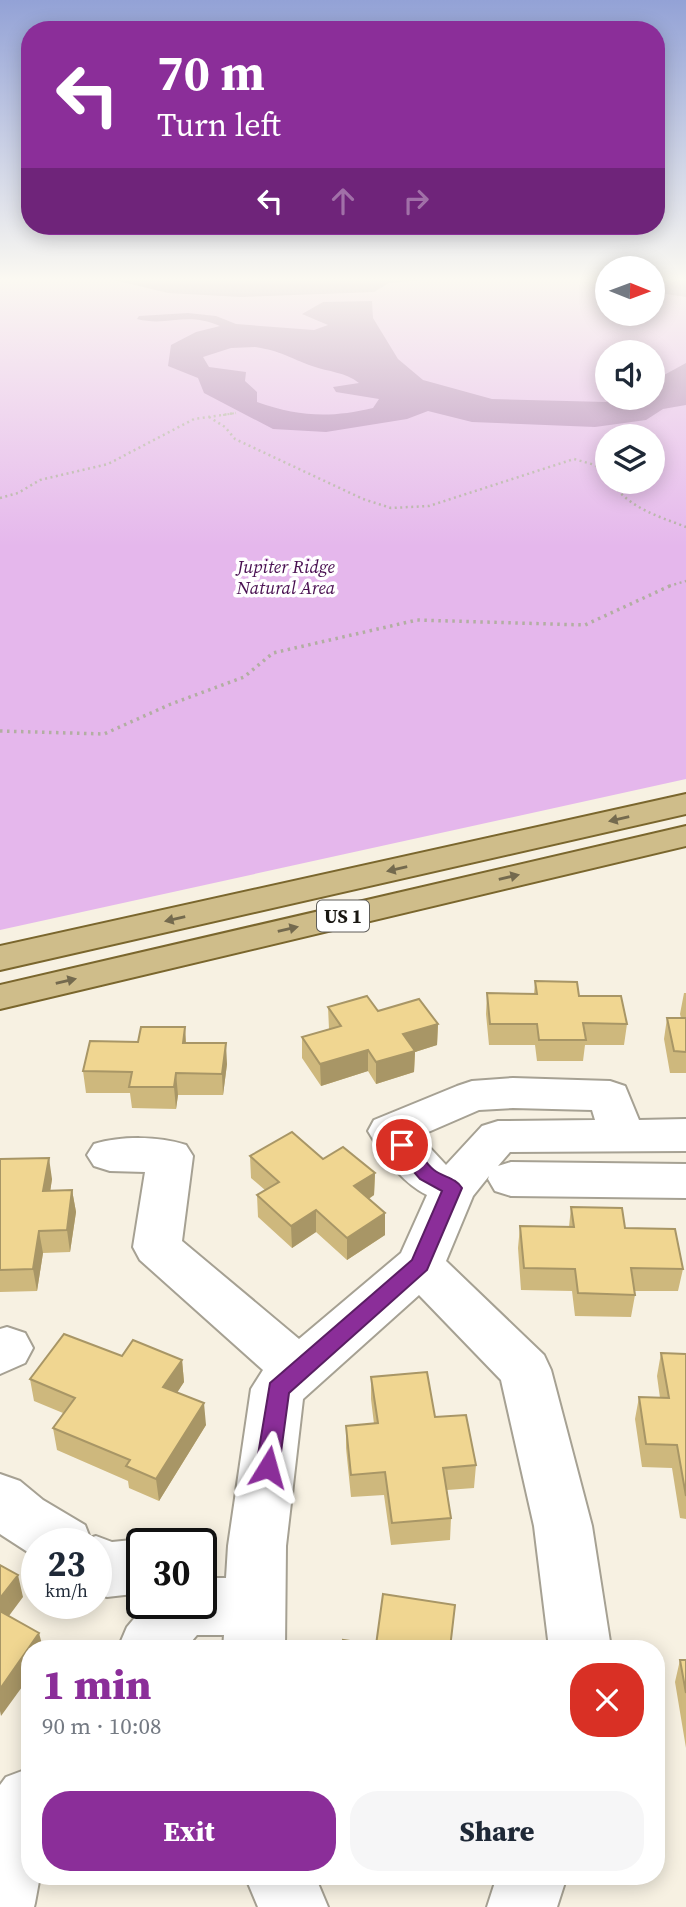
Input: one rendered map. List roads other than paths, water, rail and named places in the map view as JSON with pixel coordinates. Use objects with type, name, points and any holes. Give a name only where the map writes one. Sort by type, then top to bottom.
[{"type":"main road","name":"US 1","points":[[0,958],[686,804]]},
{"type":"main road","name":"US 1","points":[[0,997],[686,836]]},
{"type":"street","points":[[453,1188],[426,1175],[390,1131],[472,1096],[513,1093],[610,1096],[622,1136]]},
{"type":"street","points":[[217,1619],[254,1628],[257,1546],[278,1389],[420,1265],[453,1188],[498,1137],[686,1135]]},
{"type":"street","points":[[110,1155],[170,1156],[157,1247],[300,1371]]},
{"type":"street","points":[[511,1179],[686,1181]]},
{"type":"street","points":[[420,1265],[525,1370],[563,1526],[579,1640]]},
{"type":"street","points":[[0,1499],[39,1528]]},
{"type":"street","points":[[0,1903],[16,1819],[21,1813]]},
{"type":"street","points":[[284,1885],[293,1907]]},
{"type":"street","points":[[522,1907],[529,1885]]},
{"type":"park label","name":"Jupiter Ridge Natural Area","points":[[286,576]]}]
